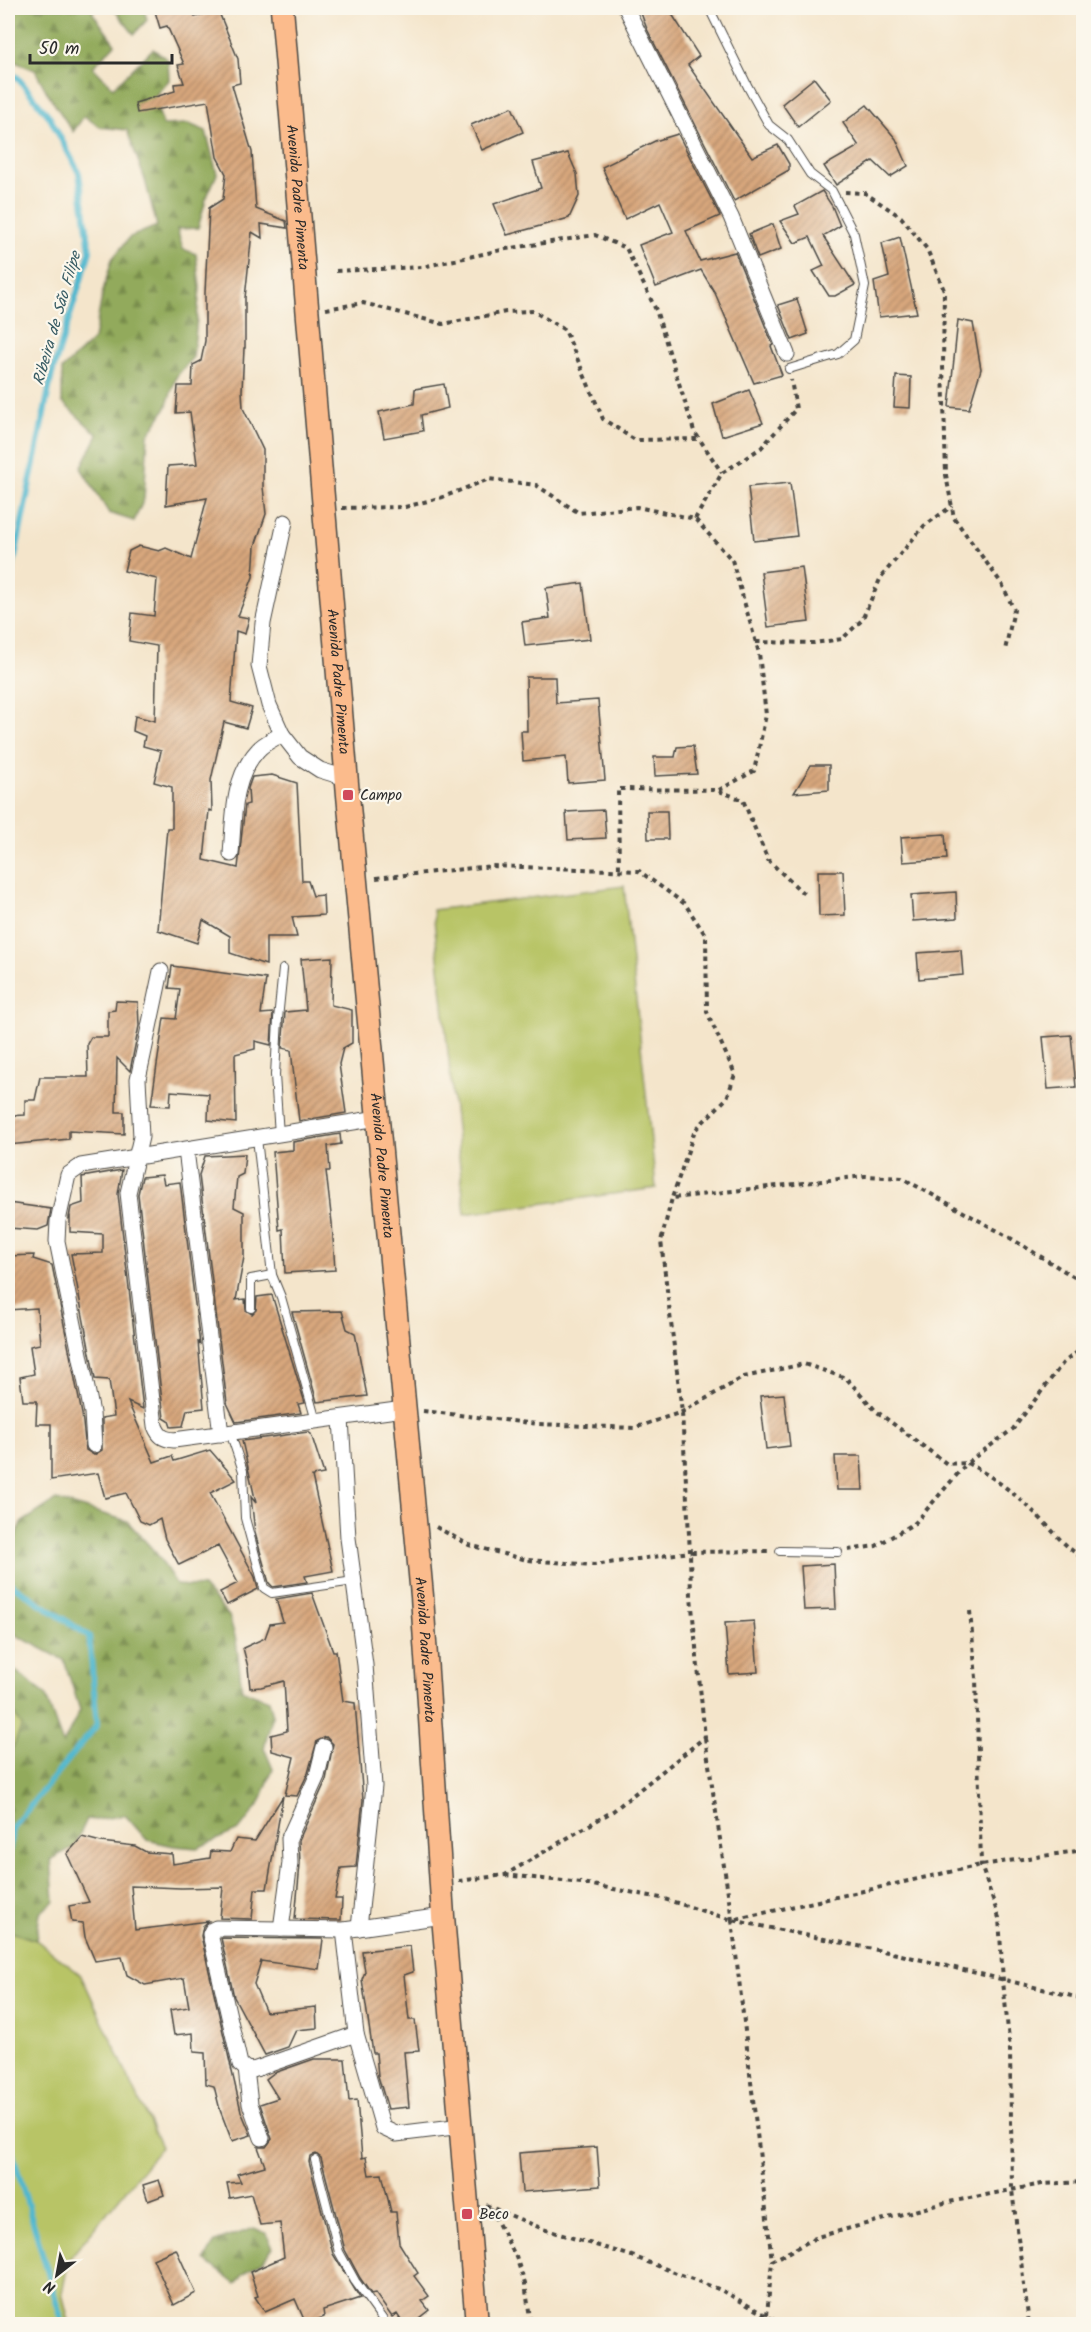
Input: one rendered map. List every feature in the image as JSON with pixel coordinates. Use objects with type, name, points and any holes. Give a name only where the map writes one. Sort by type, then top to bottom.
[{"type":"main road","name":"Avenida Padre Pimenta","points":[[282,8],[346,778],[414,1515],[443,1916],[477,2325]]},
{"type":"street","points":[[626,8],[731,217],[788,361]]},
{"type":"street","points":[[285,522],[263,624],[259,666],[269,705],[282,734],[300,757],[320,770],[346,778]]},
{"type":"street","points":[[231,854],[235,798],[244,770],[259,748],[282,734]]},
{"type":"street","points":[[161,971],[138,1079],[141,1137],[128,1193],[155,1426],[161,1437],[165,1439],[226,1433],[405,1409]]},
{"type":"street","points":[[94,1446],[92,1413],[57,1241],[58,1221],[68,1175],[81,1166],[378,1118]]},
{"type":"street","points":[[186,1150],[226,1433]]},
{"type":"street","points":[[341,1418],[348,1538],[365,1665],[374,1786],[352,1929],[356,2034],[383,2128],[396,2134],[462,2126]]},
{"type":"street","points":[[281,1929],[290,1863],[290,1838],[317,1776],[324,1747]]},
{"type":"street","points":[[356,2034],[253,2070],[246,2069],[240,2064],[210,1934],[212,1930],[216,1928],[352,1929],[443,1916]]},
{"type":"street","points":[[246,2069],[250,2104],[262,2138]]},
{"type":"lane","points":[[709,8],[769,126],[788,140],[810,174],[832,191],[854,234],[865,286],[854,340],[838,354],[788,361]]},
{"type":"lane","points":[[279,1135],[275,1074],[284,969]]},
{"type":"lane","points":[[257,1138],[272,1275],[316,1421]]},
{"type":"lane","points":[[251,1308],[251,1279],[272,1275]]},
{"type":"lane","points":[[226,1433],[243,1472],[245,1518],[267,1592],[354,1581]]},
{"type":"lane","points":[[780,1551],[838,1552]]},
{"type":"lane","points":[[315,2160],[339,2252],[355,2281],[386,2325]]},
{"type":"path","points":[[832,191],[865,193],[901,216],[927,249],[944,290],[943,366],[946,475],[954,518],[1002,584],[1014,610],[1005,650]]},
{"type":"path","points":[[336,271],[422,267],[506,249],[595,235],[626,248],[656,310],[694,431],[722,473]]},
{"type":"path","points":[[308,312],[363,303],[443,324],[506,312],[533,311],[565,330],[603,419],[635,440],[700,439]]},
{"type":"path","points":[[695,519],[722,473],[762,448],[796,410],[788,361]]},
{"type":"path","points":[[324,509],[405,507],[443,497],[489,479],[536,485],[579,513],[637,507],[695,519],[732,560],[759,653],[766,715],[754,771],[719,790]]},
{"type":"path","points":[[756,642],[814,643],[842,639],[862,620],[881,577],[924,526],[952,506]]},
{"type":"path","points":[[619,871],[618,789],[719,790],[743,800],[768,860],[804,894]]},
{"type":"path","points":[[356,880],[492,866],[639,871],[685,904],[706,936],[707,1012],[735,1074],[727,1098],[695,1130],[672,1198],[661,1241],[682,1412],[691,1597],[705,1737],[732,1920],[772,2261],[767,2315]]},
{"type":"path","points":[[672,1198],[865,1176],[902,1178],[1007,1236],[1083,1283]]},
{"type":"path","points":[[838,1552],[876,1546],[915,1523],[967,1463],[1012,1430],[1063,1363],[1083,1347]]},
{"type":"path","points":[[405,1409],[538,1424],[634,1428],[682,1412],[744,1377],[804,1364],[846,1378],[876,1411],[947,1464],[967,1463],[996,1479],[1038,1516],[1067,1548],[1083,1559]]},
{"type":"path","points":[[414,1515],[469,1545],[527,1560],[594,1565],[690,1552],[780,1551]]},
{"type":"path","points":[[970,1611],[976,1678],[981,1865],[999,1918],[1010,2050],[1012,2190],[1029,2325]]},
{"type":"path","points":[[505,1875],[613,1811],[705,1737]]},
{"type":"path","points":[[732,1920],[981,1865],[1083,1850]]},
{"type":"path","points":[[441,1883],[505,1875],[582,1883],[661,1898],[732,1920],[897,1954],[1083,1999]]},
{"type":"path","points":[[772,2261],[817,2237],[944,2203],[1042,2184],[1083,2182]]},
{"type":"path","points":[[466,2196],[543,2229],[632,2256],[721,2290],[781,2325]]},
{"type":"path","points":[[489,2206],[516,2257],[525,2284],[531,2325]]},
{"type":"green space","points":[[8,8],[96,8],[92,12],[115,44],[93,67],[113,88],[153,49],[168,60],[169,80],[154,97],[163,125],[189,124],[206,131],[217,174],[206,199],[198,228],[177,229],[183,249],[196,254],[200,288],[193,357],[176,377],[166,408],[148,435],[144,499],[134,521],[109,513],[81,468],[98,435],[62,402],[62,369],[94,339],[112,259],[130,237],[157,226],[145,180],[127,130],[100,127],[84,116],[73,132],[35,70],[8,59]]},
{"type":"green space","points":[[113,8],[144,8],[147,20],[134,34]]},
{"type":"green space","points":[[624,886],[656,1188],[465,1214],[433,910]]},
{"type":"green space","points":[[56,1500],[127,1521],[156,1553],[177,1585],[203,1587],[229,1616],[236,1640],[242,1690],[269,1700],[273,1715],[264,1748],[273,1769],[260,1803],[239,1830],[197,1848],[147,1840],[125,1815],[96,1820],[87,1819],[74,1847],[51,1859],[54,1901],[40,1913],[36,1940],[8,1931],[8,1760],[22,1725],[8,1706],[8,1665],[45,1694],[63,1744],[80,1710],[64,1660],[8,1631],[8,1554],[21,1523]]},
{"type":"green space","points":[[8,1706],[23,1725],[8,1760]]},
{"type":"green space","points":[[8,1931],[36,1940],[81,1975],[161,2147],[69,2259],[62,2293],[69,2321],[72,2324],[8,2324]]},
{"type":"green space","points":[[254,2228],[266,2233],[273,2247],[263,2261],[242,2275],[236,2284],[205,2260],[215,2242]]},
{"type":"building","points":[[154,8],[192,8],[195,17],[218,10],[238,59],[240,83],[232,85],[252,152],[256,209],[286,221],[287,228],[261,224],[262,238],[252,232],[245,298],[242,391],[243,408],[263,450],[266,514],[255,546],[253,577],[238,616],[249,618],[245,634],[236,631],[231,702],[252,708],[246,728],[224,722],[211,780],[212,811],[209,810],[204,860],[238,868],[245,805],[249,804],[248,788],[252,777],[272,775],[297,783],[302,881],[308,881],[313,896],[323,895],[324,915],[292,917],[297,937],[266,937],[266,965],[230,953],[230,936],[203,920],[197,943],[158,930],[167,828],[172,828],[172,787],[154,782],[161,751],[143,746],[145,736],[133,731],[135,716],[155,721],[157,646],[129,641],[132,613],[154,616],[157,579],[124,571],[129,551],[139,546],[159,551],[166,548],[191,559],[207,498],[166,505],[168,466],[197,464],[190,412],[176,413],[178,386],[192,386],[193,365],[201,361],[205,341],[209,208],[223,199],[226,174],[217,157],[208,101],[137,113],[135,103],[175,91],[174,84],[184,83],[178,65],[184,64],[167,26],[160,28]]},
{"type":"building","points":[[639,8],[668,8],[699,56],[688,65],[752,157],[778,145],[789,164],[789,170],[734,201],[647,29]]},
{"type":"building","points":[[814,78],[831,100],[798,127],[782,104]]},
{"type":"building","points":[[867,105],[896,139],[908,166],[890,177],[873,161],[836,185],[824,166],[859,146],[843,123]]},
{"type":"building","points":[[512,107],[523,132],[482,150],[471,125]]},
{"type":"building","points":[[678,134],[720,216],[686,231],[700,261],[735,252],[773,345],[771,346],[782,375],[754,383],[715,293],[701,270],[656,287],[639,245],[673,232],[660,202],[625,219],[602,167],[655,141]]},
{"type":"building","points":[[568,153],[577,174],[579,196],[569,218],[507,235],[494,204],[541,188],[533,162]]},
{"type":"building","points":[[822,191],[832,206],[840,226],[823,236],[855,285],[835,296],[829,296],[813,271],[824,266],[810,237],[795,243],[780,221],[799,214],[795,206]]},
{"type":"building","points":[[773,224],[781,249],[758,258],[749,234]]},
{"type":"building","points":[[900,237],[917,313],[879,317],[874,282],[889,277],[882,243]]},
{"type":"building","points":[[797,299],[808,334],[792,340],[778,305]]},
{"type":"building","points":[[958,320],[973,323],[981,369],[969,409],[949,407]]},
{"type":"building","points":[[896,376],[911,377],[910,408],[894,407]]},
{"type":"building","points":[[444,384],[448,408],[421,415],[423,431],[384,438],[379,412],[414,404],[415,389]]},
{"type":"building","points":[[749,390],[763,423],[722,436],[713,404]]},
{"type":"building","points":[[790,483],[797,536],[754,541],[748,487]]},
{"type":"building","points":[[802,567],[809,622],[768,627],[761,572]]},
{"type":"building","points":[[583,583],[590,639],[525,646],[522,622],[550,618],[546,588]]},
{"type":"building","points":[[526,677],[555,677],[556,703],[598,700],[605,780],[568,783],[566,757],[523,761],[521,731],[527,731]]},
{"type":"building","points":[[693,746],[697,774],[655,776],[654,757],[675,757],[677,747]]},
{"type":"building","points":[[811,765],[829,765],[829,790],[794,793]]},
{"type":"building","points":[[604,810],[606,838],[568,840],[566,812]]},
{"type":"building","points":[[647,811],[667,811],[668,839],[648,839]]},
{"type":"building","points":[[945,834],[947,859],[903,862],[901,837]]},
{"type":"building","points":[[818,871],[843,871],[845,915],[819,916]]},
{"type":"building","points":[[956,892],[957,918],[913,921],[911,895]]},
{"type":"building","points":[[961,950],[963,975],[919,979],[917,953]]},
{"type":"building","points":[[332,957],[331,1005],[352,1010],[352,1043],[343,1048],[339,1064],[346,1113],[299,1121],[291,1050],[282,1048],[285,1012],[306,1010],[301,959]]},
{"type":"building","points":[[172,966],[266,979],[261,1014],[273,1013],[271,1045],[255,1041],[255,1049],[235,1054],[236,1123],[208,1120],[209,1094],[171,1091],[170,1106],[151,1105],[164,1018],[176,1019],[180,989],[169,988]]},
{"type":"building","points":[[116,1001],[138,1002],[139,1026],[130,1071],[117,1058],[116,1112],[124,1112],[124,1134],[69,1131],[69,1139],[8,1145],[8,1116],[25,1115],[25,1100],[35,1100],[40,1077],[88,1077],[87,1044],[91,1037],[108,1037],[108,1011],[115,1010]]},
{"type":"building","points":[[1071,1035],[1076,1087],[1048,1089],[1043,1037]]},
{"type":"building","points":[[340,1134],[341,1144],[328,1146],[330,1171],[326,1171],[335,1270],[285,1273],[283,1229],[279,1230],[273,1152],[293,1150],[293,1142]]},
{"type":"building","points":[[245,1154],[243,1174],[237,1177],[234,1207],[244,1212],[244,1257],[236,1300],[245,1299],[246,1310],[252,1314],[256,1310],[257,1297],[272,1295],[305,1403],[298,1404],[301,1413],[236,1422],[227,1403],[199,1175],[205,1156]]},
{"type":"building","points":[[122,1170],[118,1194],[143,1409],[128,1402],[154,1462],[172,1456],[174,1461],[210,1450],[236,1480],[210,1493],[255,1577],[258,1589],[227,1605],[220,1592],[238,1583],[218,1546],[179,1565],[165,1539],[160,1519],[149,1525],[140,1521],[126,1493],[105,1498],[98,1473],[51,1480],[51,1424],[36,1424],[37,1401],[23,1401],[20,1377],[34,1374],[30,1346],[40,1344],[37,1308],[8,1310],[8,1256],[34,1255],[33,1259],[52,1265],[82,1414],[86,1450],[94,1455],[102,1450],[102,1418],[114,1416],[109,1380],[95,1379],[71,1254],[103,1253],[103,1234],[70,1232],[69,1218],[71,1207],[83,1203],[82,1177]]},
{"type":"building","points":[[162,1175],[164,1184],[180,1182],[200,1345],[198,1341],[204,1408],[187,1410],[183,1426],[171,1427],[169,1421],[164,1418],[138,1194],[142,1177]]},
{"type":"building","points":[[8,1203],[51,1209],[48,1226],[38,1230],[8,1228]]},
{"type":"building","points":[[342,1311],[347,1329],[355,1333],[367,1396],[317,1402],[292,1312]]},
{"type":"building","points":[[784,1394],[790,1446],[766,1449],[760,1396]]},
{"type":"building","points":[[308,1432],[311,1434],[324,1474],[312,1476],[333,1571],[305,1576],[307,1582],[273,1587],[269,1583],[255,1533],[251,1497],[256,1503],[242,1441]]},
{"type":"building","points":[[835,1456],[861,1456],[863,1490],[837,1490]]},
{"type":"building","points":[[834,1564],[836,1609],[804,1610],[801,1566]]},
{"type":"building","points":[[312,1593],[333,1651],[336,1651],[343,1701],[355,1703],[363,1800],[356,1867],[341,1868],[335,1899],[342,1899],[341,1920],[295,1919],[300,1864],[299,1840],[326,1780],[333,1744],[326,1737],[317,1741],[308,1773],[297,1796],[285,1795],[294,1757],[272,1751],[271,1735],[287,1731],[284,1681],[250,1688],[243,1648],[265,1638],[270,1624],[283,1622],[276,1599]]},
{"type":"building","points":[[754,1621],[758,1672],[729,1674],[725,1623]]},
{"type":"building","points":[[283,1796],[267,1889],[255,1889],[252,1919],[220,1918],[223,1887],[131,1886],[135,1930],[209,1921],[203,1926],[201,1936],[241,2111],[251,2135],[232,2141],[214,2086],[206,2084],[205,2053],[194,2052],[193,2033],[174,2035],[170,2010],[189,2007],[184,1978],[145,1985],[127,1975],[122,1957],[95,1961],[85,1937],[83,1923],[72,1922],[69,1906],[89,1902],[67,1854],[82,1837],[135,1846],[146,1852],[172,1854],[173,1864],[210,1858],[211,1851],[230,1852],[236,1839],[255,1841]]},
{"type":"building","points":[[221,1938],[323,1939],[319,1969],[261,1961],[254,1984],[266,2012],[316,2007],[317,2028],[296,2030],[288,2047],[265,2055],[234,1997]]},
{"type":"building","points":[[410,1946],[413,1972],[404,1975],[409,2020],[415,2020],[419,2051],[404,2052],[409,2107],[388,2109],[378,2076],[376,2053],[373,2053],[362,1979],[365,1972],[362,1951]]},
{"type":"building","points":[[314,2059],[345,2059],[349,2101],[357,2100],[362,2158],[366,2157],[369,2175],[382,2174],[391,2212],[396,2212],[399,2243],[418,2273],[414,2276],[429,2296],[422,2301],[429,2310],[410,2325],[404,2325],[397,2314],[392,2317],[375,2293],[371,2294],[360,2278],[345,2250],[321,2158],[316,2154],[310,2156],[309,2162],[333,2254],[360,2298],[323,2310],[324,2317],[306,2324],[295,2299],[265,2312],[255,2297],[258,2296],[250,2272],[284,2257],[280,2223],[260,2225],[251,2194],[230,2198],[227,2183],[241,2182],[237,2174],[265,2166],[258,2147],[266,2147],[272,2139],[260,2104],[278,2098],[266,2079],[274,2073]]},
{"type":"building","points":[[597,2147],[600,2186],[522,2192],[519,2153]]},
{"type":"building","points":[[159,2180],[164,2195],[148,2201],[143,2185]]},
{"type":"building","points":[[176,2249],[196,2293],[174,2305],[153,2259]]},
{"type":"waterway","name":"Ribeira de São Filipe","points":[[8,73],[17,77],[49,116],[79,173],[90,251],[52,374],[8,591]]},
{"type":"waterway","name":"Ribeira de São Filipe","points":[[8,1582],[89,1636],[97,1725],[13,1827],[8,1857]]},
{"type":"waterway","name":"Ribeira de São Filipe","points":[[8,2138],[63,2324]]},
{"type":"place","name":"Campo","points":[[348,795]]},
{"type":"place","name":"Beco","points":[[467,2214]]}]
